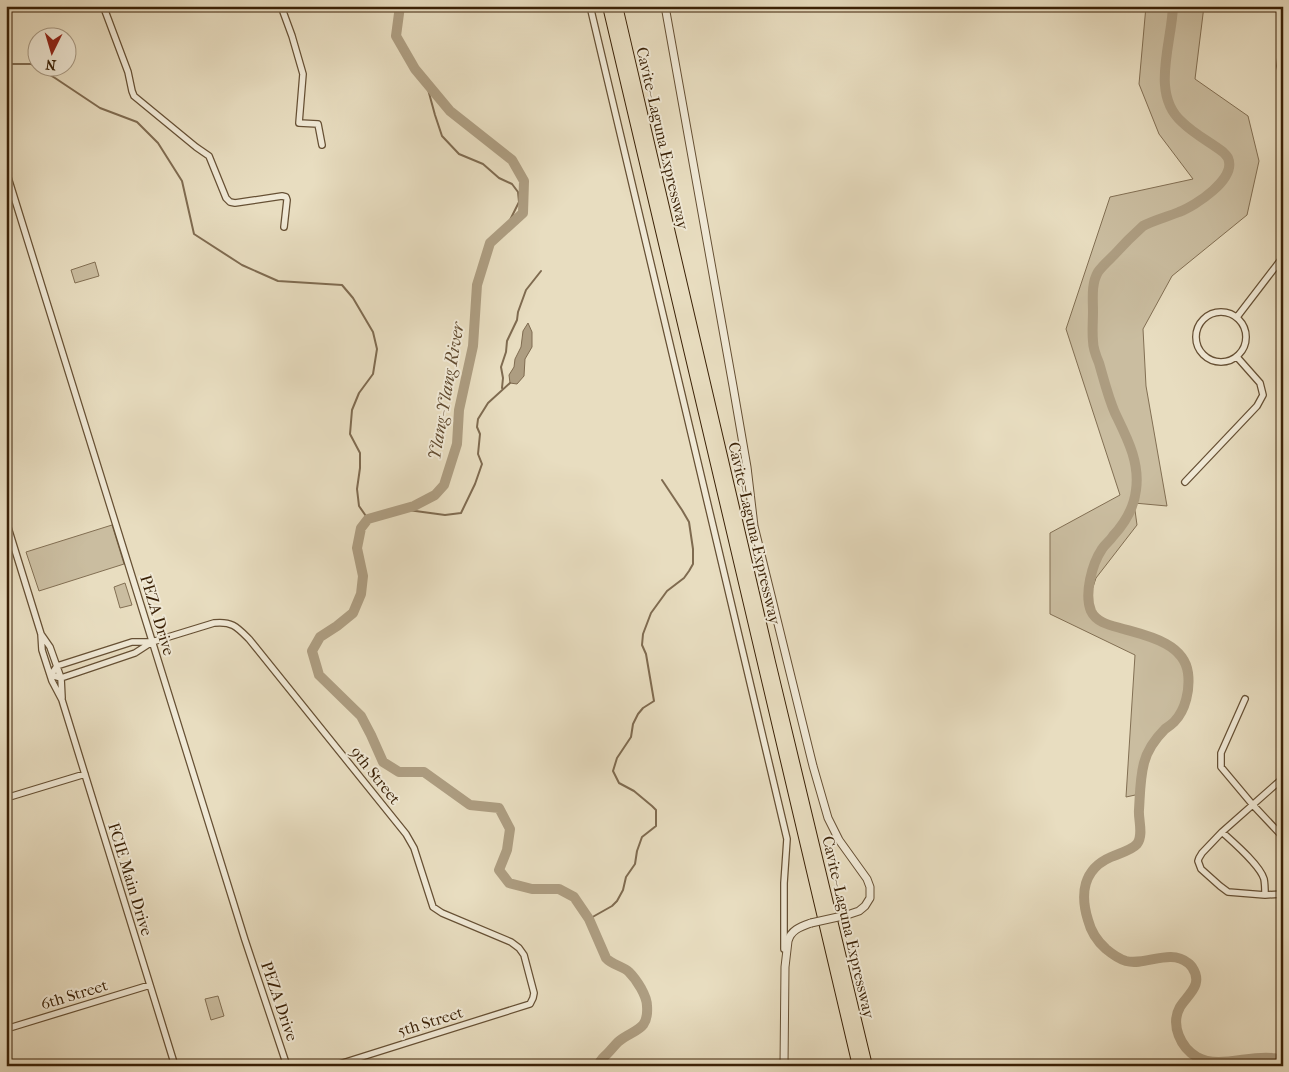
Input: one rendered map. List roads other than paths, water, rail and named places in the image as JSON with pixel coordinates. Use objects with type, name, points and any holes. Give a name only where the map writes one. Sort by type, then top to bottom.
[{"type":"highway","name":"Cavite–Laguna Expressway","points":[[608,6],[858,1066]]},
{"type":"highway","name":"Cavite–Laguna Expressway","points":[[617,6],[770,662],[867,1066]]},
{"type":"street","points":[[100,6],[104,8],[128,72],[134,96],[209,156],[226,198],[230,202],[286,197],[284,227]]},
{"type":"street","points":[[281,6],[303,74],[299,123],[318,124],[322,145]]},
{"type":"street","points":[[590,6],[787,840],[784,883],[784,1066]]},
{"type":"street","points":[[665,6],[733,386],[747,468],[754,526],[813,766],[828,818],[845,849],[868,879],[870,887],[870,898],[859,911],[811,923],[796,929],[788,941],[785,967]]},
{"type":"street","points":[[1283,42],[1280,66],[1283,78]]},
{"type":"street","name":"PEZA Drive","points":[[6,170],[245,940],[287,1066]]},
{"type":"street","points":[[1237,317],[1283,257]]},
{"type":"street","points":[[1220,312],[1229,313],[1237,317],[1246,329],[1247,337],[1246,345],[1237,357],[1221,363],[1205,357],[1199,350],[1196,342],[1196,333],[1204,318],[1220,312]]},
{"type":"street","points":[[1185,482],[1257,406],[1263,395],[1260,383],[1237,357]]},
{"type":"street","name":"FCIE Main Drive","points":[[6,521],[41,634],[42,650],[62,700],[175,1066]]},
{"type":"street","name":"9th Street","points":[[61,678],[135,653],[152,642],[214,623],[222,622],[237,627],[249,639],[406,834],[414,848],[433,907],[442,913],[511,942],[519,948],[524,955],[534,993],[533,998]]},
{"type":"street","name":"FCIE Main Drive","points":[[41,634],[50,647],[61,678],[62,700]]},
{"type":"street","name":"9th Street","points":[[56,666],[132,642],[152,642]]},
{"type":"street","points":[[56,666],[51,675],[61,678]]},
{"type":"street","points":[[1245,699],[1222,754],[1221,766],[1252,804],[1283,837]]},
{"type":"street","points":[[6,798],[85,774]]},
{"type":"street","points":[[1283,778],[1222,832],[1199,858],[1201,869],[1228,892],[1265,895],[1283,894]]},
{"type":"street","points":[[1222,832],[1241,848],[1261,874],[1264,880],[1265,895]]},
{"type":"street","name":"6th Street","points":[[6,1030],[150,985]]},
{"type":"street","name":"5th Street","points":[[333,1066],[530,1004],[533,998]]},
{"type":"waterway","name":"Ylang-Ylang River","points":[[400,6],[396,36],[415,69],[450,111],[512,160],[524,181],[523,213],[490,243],[477,285],[473,346],[459,410],[457,444],[444,485],[435,495],[414,506],[368,519],[361,528],[357,548],[363,576],[361,594],[353,613],[320,637],[312,651],[319,675],[361,716],[383,762],[399,772],[424,772],[470,805],[499,808],[510,829],[507,850],[499,870],[509,883],[532,889],[559,889],[574,897],[589,919],[606,958],[632,975],[647,1002],[645,1021],[639,1029],[618,1042],[598,1066]]},
{"type":"waterway","points":[[1173,6],[1165,67],[1167,97],[1172,110],[1182,122],[1223,152],[1228,158],[1229,166],[1221,183],[1204,198],[1186,209],[1143,226],[1104,265],[1094,281],[1094,347],[1110,401],[1132,450],[1137,480],[1135,497],[1128,515],[1098,555],[1090,579],[1088,596],[1091,611],[1099,620],[1151,637],[1171,647],[1179,654],[1185,662],[1188,673],[1188,686],[1182,712],[1158,736],[1145,758],[1140,786],[1139,840],[1132,848],[1111,857],[1094,868],[1086,883],[1084,901],[1088,920],[1097,939],[1108,951],[1116,956],[1126,961],[1134,962],[1174,957],[1189,963],[1192,967],[1195,973],[1196,984],[1180,1007],[1176,1021],[1182,1042],[1191,1053],[1197,1057],[1214,1062],[1263,1058],[1275,1058],[1283,1062]]},
{"type":"waterway","points":[[6,64],[31,64],[100,108],[137,122],[158,143],[182,181],[194,234],[242,265],[278,281],[342,285],[353,298],[373,332],[377,349],[373,374],[359,393],[352,410],[350,434],[360,453],[357,489],[359,506],[368,519]]},
{"type":"waterway","points":[[426,82],[442,136],[459,154],[483,164],[499,178],[512,184],[518,192],[519,202],[505,230]]},
{"type":"waterway","points":[[502,388],[501,367],[507,341],[517,320],[526,290],[541,271]]},
{"type":"waterway","points":[[389,512],[408,510],[445,515],[461,513],[482,464],[478,454],[480,434],[477,427],[478,419],[488,403],[510,383]]},
{"type":"waterway","points":[[589,919],[612,906],[617,901],[623,890],[626,877],[635,864],[642,837],[656,826],[656,810],[634,791],[619,783],[613,771],[617,758],[631,737],[633,724],[638,714],[643,708],[654,701],[646,654],[642,645],[643,634],[651,613],[667,591],[684,578],[693,564],[689,522],[662,480]]}]
